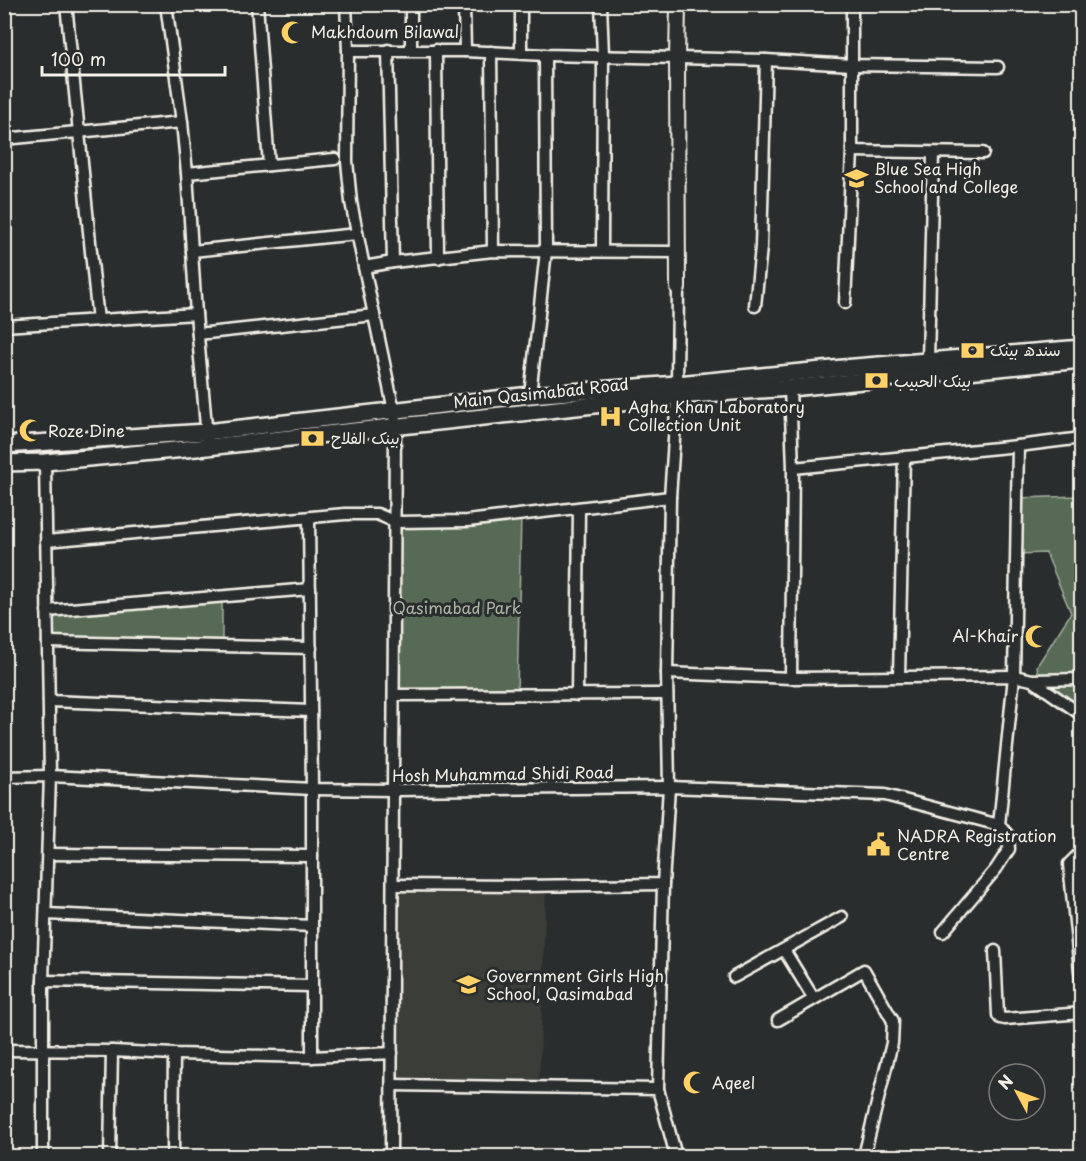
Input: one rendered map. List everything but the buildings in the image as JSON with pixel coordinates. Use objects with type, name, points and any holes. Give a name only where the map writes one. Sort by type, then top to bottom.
[{"type":"main road","name":"Main Qasimabad Road","points":[[4,463],[45,462],[207,439],[677,390],[843,368],[1082,348]]},
{"type":"main road","name":"Main Qasimabad Road","points":[[395,419],[530,395],[790,388],[1082,360]]},
{"type":"main road","name":"Main Qasimabad Road","points":[[4,445],[207,439]]},
{"type":"street","points":[[66,4],[98,321]]},
{"type":"street","points":[[166,4],[187,173],[207,439]]},
{"type":"street","points":[[257,4],[269,165]]},
{"type":"street","points":[[346,4],[347,161],[351,202],[395,419],[391,1156]]},
{"type":"street","points":[[411,4],[411,50]]},
{"type":"street","points":[[464,4],[465,51]]},
{"type":"street","points":[[521,4],[521,53]]},
{"type":"street","points":[[601,4],[602,251]]},
{"type":"street","points":[[676,1156],[658,1089],[663,884],[669,787],[667,673],[670,497],[677,390],[676,58],[678,4]]},
{"type":"street","points":[[845,303],[852,151],[852,4]]},
{"type":"street","points":[[388,50],[393,262]]},
{"type":"street","points":[[348,51],[436,50],[766,60],[852,65],[998,67]]},
{"type":"street","points":[[436,50],[438,258]]},
{"type":"street","points":[[491,52],[493,251]]},
{"type":"street","points":[[530,395],[546,251],[545,55]]},
{"type":"street","points":[[754,306],[761,247],[766,60]]},
{"type":"street","points":[[4,139],[182,122]]},
{"type":"street","points":[[852,151],[983,153]]},
{"type":"street","points":[[928,361],[933,153]]},
{"type":"street","points":[[187,173],[334,159]]},
{"type":"street","points":[[192,251],[357,234]]},
{"type":"street","points":[[364,267],[493,251],[678,252]]},
{"type":"street","points":[[4,326],[196,314]]},
{"type":"street","points":[[198,334],[374,315]]},
{"type":"street","points":[[790,388],[793,468],[791,678]]},
{"type":"street","points":[[793,468],[1082,438]]},
{"type":"street","points":[[943,933],[996,869],[1009,849],[1008,836],[999,825],[1014,676],[1018,446]]},
{"type":"street","points":[[899,676],[904,457]]},
{"type":"street","points":[[43,1156],[43,981],[50,776],[45,462]]},
{"type":"street","points":[[46,541],[345,514],[377,514],[396,522],[466,521],[670,497]]},
{"type":"street","points":[[577,695],[579,508]]},
{"type":"street","points":[[309,518],[312,1057]]},
{"type":"street","points":[[47,611],[310,589]]},
{"type":"street","points":[[48,642],[310,648]]},
{"type":"street","points":[[667,673],[791,678],[899,676],[1014,676],[1032,680],[1082,678]]},
{"type":"street","points":[[1032,680],[1082,715]]},
{"type":"street","points":[[394,695],[667,694]]},
{"type":"street","points":[[49,701],[311,711]]},
{"type":"street","name":"Hosh Muhammad Shidi Road","points":[[4,777],[50,776],[312,789],[669,787],[885,795],[999,825]]},
{"type":"street","points":[[48,854],[312,856]]},
{"type":"street","points":[[1078,856],[1069,864],[1082,990]]},
{"type":"street","points":[[393,885],[663,884]]},
{"type":"street","points":[[46,914],[312,926]]},
{"type":"street","points":[[734,977],[842,917]]},
{"type":"street","points":[[784,950],[814,999]]},
{"type":"street","points":[[995,951],[1000,1018],[1082,1013]]},
{"type":"street","points":[[778,1020],[864,970],[892,1021],[892,1042],[864,1156]]},
{"type":"street","points":[[43,981],[312,986]]},
{"type":"street","points":[[4,1050],[312,1057],[392,1053]]},
{"type":"street","points":[[110,1156],[112,1051]]},
{"type":"street","points":[[173,1156],[174,1054]]},
{"type":"street","points":[[392,1085],[658,1089]]},
{"type":"shaded area","name":"Government Girls High School, Qasimabad","points":[[393,885],[546,885],[539,1088],[392,1085]]},
{"type":"green space","points":[[1081,496],[1081,715],[1039,679],[1037,666],[1071,613],[1046,553],[1016,554],[1017,498]]},
{"type":"green space","name":"Qasimabad Park","points":[[521,514],[517,695],[394,695],[396,522]]},
{"type":"green space","points":[[222,596],[222,646],[48,642],[47,611]]},
{"type":"place","name":"Makhdoum Bilawal","points":[[293,32]]},
{"type":"place","name":"Blue Sea High School and College","points":[[856,178]]},
{"type":"place","name":"سندھ بینک","points":[[972,350]]},
{"type":"place","name":"بينک الحبيب","points":[[876,381]]},
{"type":"place","name":"Agha Khan Laboratory Collection Unit","points":[[610,416]]},
{"type":"place","name":"Roze Dine","points":[[30,431]]},
{"type":"place","name":"بینک الفلاح","points":[[313,438]]},
{"type":"place","name":"Al-Khair","points":[[1036,636]]},
{"type":"place","name":"NADRA Registration Centre","points":[[879,845]]},
{"type":"place","name":"Government Girls High School, Qasimabad","points":[[468,985]]},
{"type":"place","name":"Aqeel","points":[[694,1083]]}]
